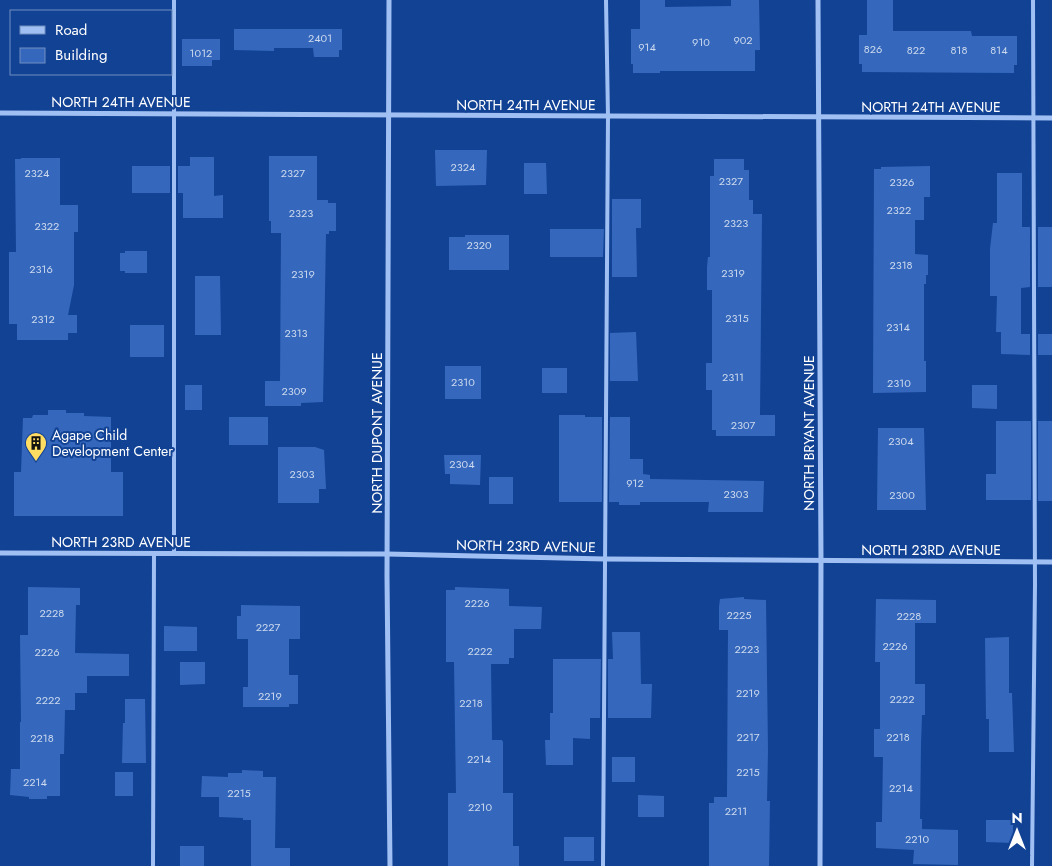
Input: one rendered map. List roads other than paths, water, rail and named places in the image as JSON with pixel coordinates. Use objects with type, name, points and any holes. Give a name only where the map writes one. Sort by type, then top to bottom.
[{"type":"street","name":"NORTH DUPONT AVENUE","points":[[389,0],[387,554],[390,866]]},
{"type":"street","name":"NORTH BRYANT AVENUE","points":[[818,0],[821,561],[820,866]]},
{"type":"street","name":"NORTH 24TH AVENUE","points":[[0,113],[1052,118]]},
{"type":"street","name":"NORTH 23RD AVENUE","points":[[0,553],[387,554],[604,559],[1052,562]]},
{"type":"lane","points":[[174,0],[174,554]]},
{"type":"lane","points":[[603,866],[608,117],[606,0]]},
{"type":"lane","points":[[1032,866],[1035,562],[1034,0]]},
{"type":"lane","points":[[153,866],[154,554]]},
{"type":"place","name":"Agape Child Development Center","points":[[36,462]]}]
